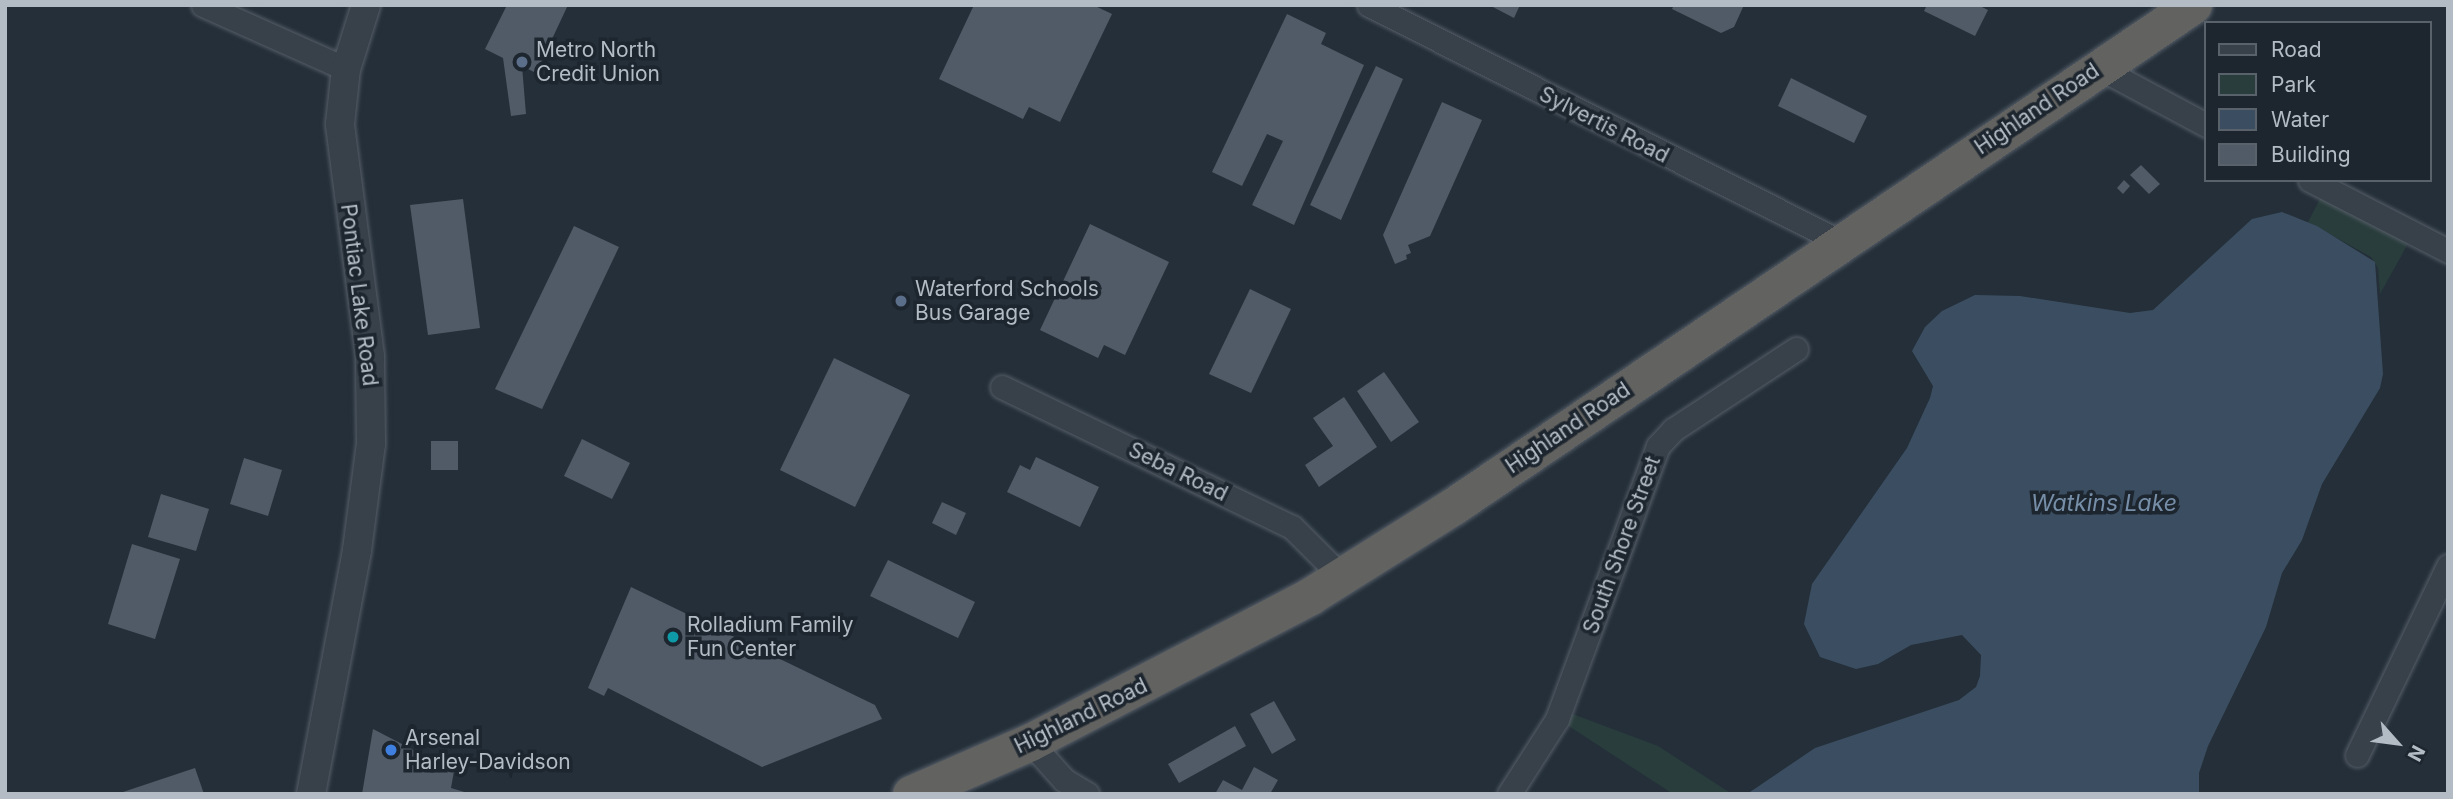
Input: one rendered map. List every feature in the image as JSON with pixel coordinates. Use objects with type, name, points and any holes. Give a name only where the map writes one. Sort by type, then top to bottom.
[{"type":"highway","name":"Highland Road","points":[[911,794],[1030,742],[1169,673],[1341,576],[1452,507],[2193,5]]},
{"type":"street","points":[[203,5],[346,69]]},
{"type":"street","name":"Pontiac Lake Road","points":[[310,794],[357,550],[371,444],[370,356],[342,157],[341,110],[346,69],[366,5]]},
{"type":"street","name":"Sylvertis Road","points":[[1369,5],[1841,242]]},
{"type":"street","points":[[2098,67],[2204,124]]},
{"type":"street","points":[[2314,182],[2448,251]]},
{"type":"street","name":"South Shore Street","points":[[1509,794],[1557,719],[1658,446],[1674,429],[1796,348]]},
{"type":"street","name":"Seba Road","points":[[1002,387],[1292,527],[1341,576]]},
{"type":"street","points":[[2357,755],[2448,566]]},
{"type":"street","points":[[1030,742],[1064,780],[1087,794]]},
{"type":"green space","points":[[2322,195],[2410,240],[2380,294],[2378,268],[2371,257],[2308,222]]},
{"type":"green space","points":[[1570,713],[1658,746],[1732,794],[1673,794],[1564,723]]},
{"type":"water","name":"Watkins Lake","points":[[2282,212],[2317,226],[2375,262],[2383,374],[2380,388],[2322,484],[2302,540],[2282,573],[2266,627],[2208,746],[2199,773],[2199,794],[1747,794],[1815,748],[1959,700],[1976,687],[1980,676],[1981,655],[1962,635],[1911,645],[1878,664],[1856,669],[1820,657],[1804,624],[1812,584],[1907,448],[1930,398],[1933,386],[1912,351],[1925,327],[1942,311],[1975,295],[2020,296],[2130,313],[2153,310],[2252,219]]},
{"type":"building","name":"Metro North Credit Union","points":[[507,5],[568,5],[536,73],[522,66],[526,114],[511,116],[503,58],[485,49]]},
{"type":"building","points":[[974,5],[1093,5],[1112,14],[1060,122],[1029,107],[1023,119],[939,79]]},
{"type":"building","points":[[1489,5],[1520,5],[1514,18]]},
{"type":"building","points":[[1674,5],[1744,5],[1734,27],[1721,33],[1672,9]]},
{"type":"building","points":[[1927,5],[1978,5],[1988,10],[1975,36],[1924,11]]},
{"type":"building","points":[[1287,14],[1326,33],[1321,44],[1364,65],[1294,225],[1252,205],[1283,141],[1267,134],[1242,186],[1212,172]]},
{"type":"building","points":[[1376,66],[1403,79],[1341,220],[1310,205]]},
{"type":"building","points":[[1791,78],[1867,116],[1854,143],[1778,106]]},
{"type":"building","points":[[1442,102],[1482,120],[1430,236],[1408,245],[1411,253],[1406,255],[1407,259],[1395,264],[1383,235]]},
{"type":"building","points":[[2141,165],[2160,184],[2149,194],[2130,175]]},
{"type":"building","points":[[2124,180],[2130,186],[2123,194],[2117,188]]},
{"type":"building","points":[[463,199],[480,328],[428,335],[410,205]]},
{"type":"building","points":[[1090,224],[1169,262],[1125,355],[1104,345],[1098,358],[1040,330]]},
{"type":"building","points":[[574,226],[619,247],[542,409],[495,389]]},
{"type":"building","points":[[1250,289],[1291,309],[1251,393],[1209,374]]},
{"type":"building","points":[[834,358],[910,395],[855,507],[780,470]]},
{"type":"building","points":[[1384,372],[1419,422],[1391,442],[1357,391]]},
{"type":"building","points":[[1344,397],[1377,447],[1319,487],[1305,465],[1333,446],[1313,418]]},
{"type":"building","points":[[582,439],[630,463],[612,499],[564,476]]},
{"type":"building","points":[[431,441],[458,441],[458,470],[431,470]]},
{"type":"building","points":[[1036,457],[1099,487],[1080,527],[1007,492],[1020,465],[1030,470]]},
{"type":"building","points":[[244,458],[282,470],[268,516],[230,504]]},
{"type":"building","points":[[161,494],[209,509],[196,551],[148,537]]},
{"type":"building","points":[[942,502],[966,513],[956,535],[932,523]]},
{"type":"building","points":[[132,544],[180,559],[155,639],[108,624]]},
{"type":"building","points":[[888,560],[975,602],[958,638],[870,596]]},
{"type":"building","name":"Rolladium Family Fun Center","points":[[631,587],[875,705],[882,719],[762,767],[608,688],[604,696],[588,688]]},
{"type":"building","points":[[1274,701],[1296,740],[1272,754],[1250,714]]},
{"type":"building","points":[[1235,726],[1246,746],[1179,783],[1168,764]]},
{"type":"building","name":"Arsenal Harley-Davidson","points":[[373,729],[454,771],[451,788],[471,794],[362,794]]},
{"type":"building","points":[[1254,767],[1278,780],[1270,794],[1215,794],[1223,780],[1242,790]]},
{"type":"building","points":[[195,768],[204,794],[120,794],[120,793]]},
{"type":"place","name":"Metro North Credit Union","points":[[522,62]]},
{"type":"place","name":"Waterford Schools Bus Garage","points":[[901,301]]},
{"type":"place","name":"Rolladium Family Fun Center","points":[[673,637]]},
{"type":"place","name":"Arsenal Harley-Davidson","points":[[391,750]]}]
